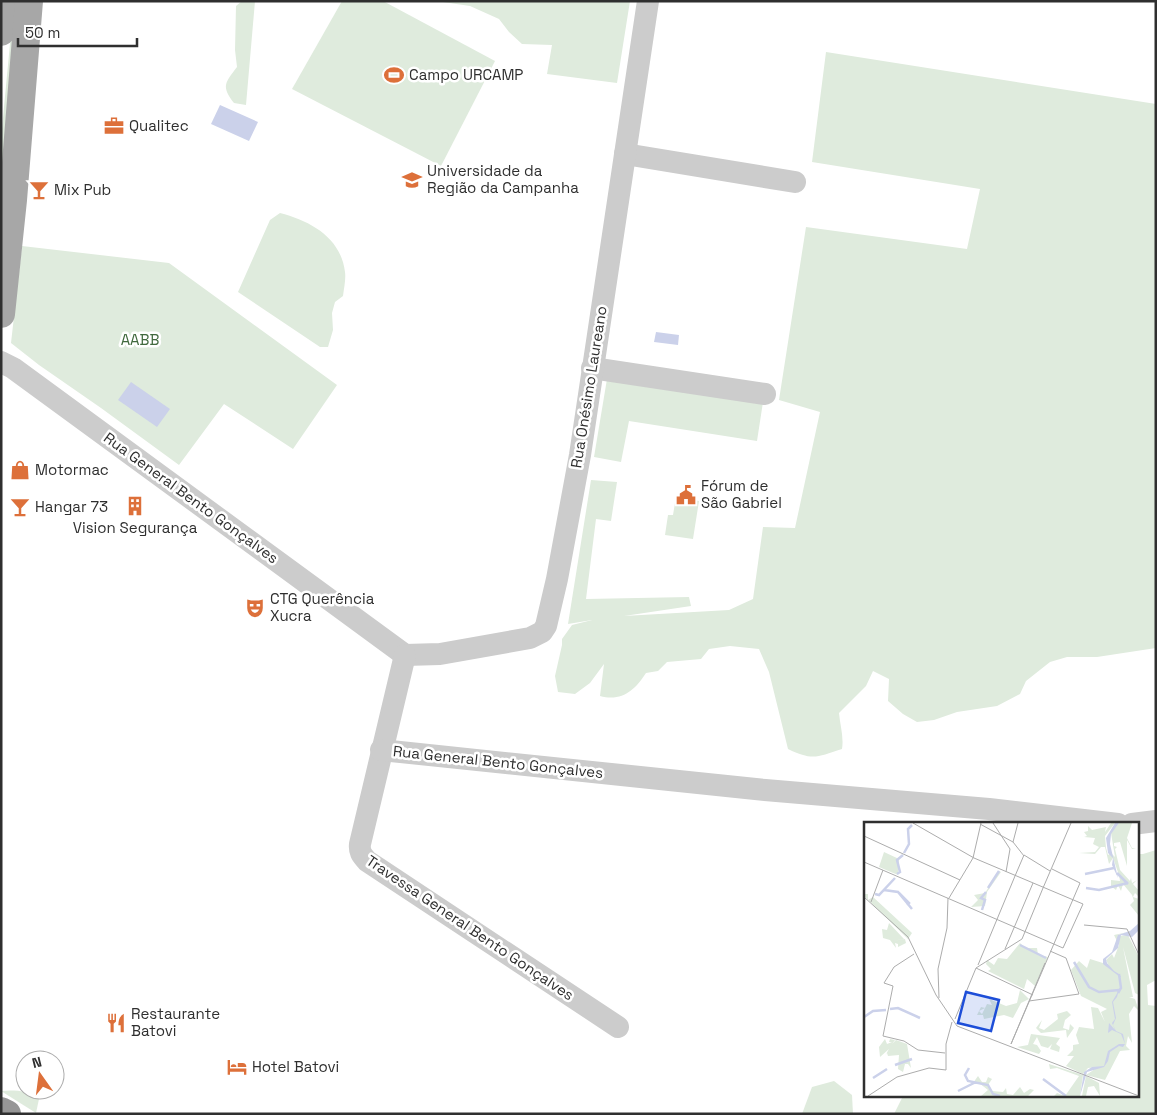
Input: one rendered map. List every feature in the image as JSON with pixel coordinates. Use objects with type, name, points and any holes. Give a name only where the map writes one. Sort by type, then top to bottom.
[{"type":"highway","points":[[1,1111],[7,1114]]},
{"type":"main road","points":[[1,314],[7,199],[30,1]]},
{"type":"street","name":"Rua Onésimo Laureano","points":[[405,655],[440,654],[530,638],[542,632],[546,626],[557,579],[580,454],[648,1]]},
{"type":"street","points":[[625,154],[795,182]]},
{"type":"street","name":"Rua General Bento Gonçalves","points":[[1,362],[13,368],[405,655],[382,750],[765,790],[989,808],[1102,822]]},
{"type":"street","points":[[592,368],[765,394]]},
{"type":"street","name":"Travessa General Bento Gonçalves","points":[[382,750],[360,844],[361,854],[367,861],[618,1027]]},
{"type":"street","points":[[1140,823],[1156,821]]},
{"type":"green space","points":[[14,1],[20,1],[1,199],[1,139]]},
{"type":"green space","points":[[242,1],[255,1],[246,105],[234,103],[226,88],[227,81],[237,67],[235,50],[236,6]]},
{"type":"green space","name":"Campo URCAMP","points":[[342,1],[383,1],[495,61],[441,166],[292,89]]},
{"type":"green space","points":[[436,1],[630,1],[617,83],[547,74],[552,45],[522,44],[499,19],[470,6]]},
{"type":"green space","points":[[826,52],[1156,104],[1156,648],[1097,657],[1067,657],[1050,662],[1026,681],[1020,694],[997,706],[957,712],[934,720],[917,722],[903,714],[888,701],[889,679],[873,671],[866,686],[839,713],[842,749],[827,754],[809,756],[788,749],[769,672],[759,649],[730,646],[709,649],[701,659],[667,662],[658,671],[646,673],[637,685],[627,693],[615,697],[600,696],[604,664],[590,683],[575,694],[558,692],[555,676],[562,639],[572,625],[592,620],[568,624],[591,480],[617,482],[611,521],[596,519],[586,599],[689,597],[691,606],[624,616],[729,610],[753,599],[763,527],[795,528],[820,412],[779,400],[806,227],[967,249],[980,189],[812,162]]},
{"type":"green space","points":[[280,213],[303,221],[323,233],[331,240],[342,260],[345,284],[343,296],[335,302],[332,313],[333,330],[328,347],[320,347],[238,292],[270,220]]},
{"type":"green space","name":"AABB","points":[[22,246],[169,263],[337,385],[293,449],[224,404],[179,465],[11,343]]},
{"type":"green space","points":[[607,379],[763,402],[757,441],[629,421],[621,462],[594,457]]},
{"type":"green space","points":[[676,497],[699,501],[693,539],[665,535],[668,515],[673,515]]},
{"type":"green space","points":[[1156,850],[1156,980],[1147,985],[1148,1005],[1156,1006],[1156,1114],[894,1114],[902,1098],[1140,1098],[1140,854]]},
{"type":"green space","points":[[834,1081],[852,1095],[853,1114],[802,1114],[812,1087]]},
{"type":"green space","points":[[1,1091],[15,1091],[15,1100]]},
{"type":"green space","points":[[15,1100],[39,1100],[36,1113]]},
{"type":"water","points":[[220,105],[258,122],[249,141],[211,124]]},
{"type":"water","points":[[656,332],[679,335],[678,345],[654,342]]},
{"type":"water","points":[[131,382],[170,409],[157,427],[118,400]]},
{"type":"place","name":"Campo URCAMP","points":[[394,75]]},
{"type":"place","name":"Qualitec","points":[[114,126]]},
{"type":"place","name":"Universidade da Região da Campanha","points":[[412,180]]},
{"type":"place","name":"Mix Pub","points":[[39,190]]},
{"type":"place","name":"Motormac","points":[[20,470]]},
{"type":"place","name":"Fórum de São Gabriel","points":[[686,495]]},
{"type":"place","name":"Vision Segurança","points":[[135,506]]},
{"type":"place","name":"Hangar 73","points":[[20,507]]},
{"type":"place","name":"CTG Querência Xucra","points":[[255,608]]},
{"type":"place","name":"Restaurante Batovi","points":[[116,1023]]},
{"type":"place","name":"Hotel Batovi","points":[[237,1067]]}]
